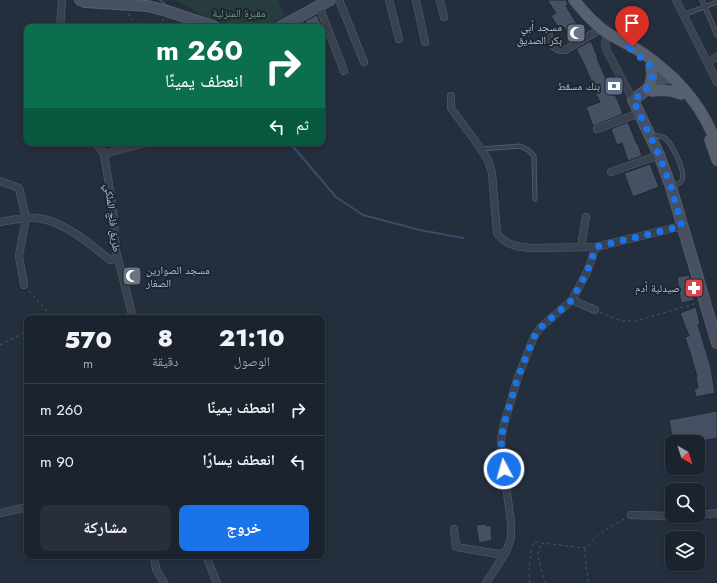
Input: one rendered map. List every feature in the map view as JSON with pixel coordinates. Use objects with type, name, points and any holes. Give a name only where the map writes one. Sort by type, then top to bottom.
[{"type":"main road","points":[[574,0],[588,16],[605,31],[644,54],[690,96],[703,114],[717,146]]},
{"type":"main road","points":[[625,44],[651,66],[667,76],[694,108],[703,124],[717,160]]},
{"type":"main road","points":[[651,66],[652,76],[650,90],[670,91],[681,94]]},
{"type":"street","points":[[60,24],[62,0]]},
{"type":"street","points":[[80,0],[85,2],[128,5],[147,3],[205,24]]},
{"type":"street","points":[[300,22],[319,6],[330,0]]},
{"type":"street","points":[[339,0],[364,62]]},
{"type":"street","points":[[389,0],[398,39]]},
{"type":"street","points":[[416,0],[425,42]]},
{"type":"street","points":[[440,0],[444,17]]},
{"type":"street","points":[[676,0],[717,82]]},
{"type":"street","points":[[319,6],[344,71]]},
{"type":"street","points":[[548,32],[555,47],[564,50],[605,31],[605,47],[650,134],[671,187],[717,343]]},
{"type":"street","points":[[707,62],[717,57]]},
{"type":"street","points":[[596,129],[636,105],[650,90],[667,76]]},
{"type":"street","points":[[451,96],[451,108],[488,160],[492,174],[497,233],[508,243],[530,248],[596,247],[682,226]]},
{"type":"street","name":"طريق فلج الملكي","points":[[98,146],[104,154],[113,209],[116,251],[132,315]]},
{"type":"street","points":[[104,154],[134,146]]},
{"type":"street","points":[[611,172],[659,155]]},
{"type":"street","points":[[0,181],[19,188],[26,218],[19,256],[24,285]]},
{"type":"street","points":[[581,248],[586,216]]},
{"type":"street","points":[[0,222],[26,218],[38,218],[61,226],[110,260],[118,259]]},
{"type":"street","points":[[486,583],[506,552],[511,538],[511,522],[501,439],[518,377],[534,337],[540,328],[572,300],[587,272],[596,247]]},
{"type":"street","points":[[572,300],[595,310]]},
{"type":"street","points":[[0,513],[24,508]]},
{"type":"street","points":[[705,514],[717,513]]},
{"type":"street","points":[[631,515],[665,516]]},
{"type":"street","points":[[454,529],[456,547],[498,554],[506,552]]},
{"type":"street","points":[[154,559],[156,569],[164,583]]},
{"type":"street","points":[[207,559],[217,583]]},
{"type":"lane","points":[[702,0],[717,36]]},
{"type":"lane","points":[[684,15],[717,2]]},
{"type":"lane","points":[[650,134],[659,136],[672,146],[683,173],[683,178],[680,183],[671,187]]},
{"type":"lane","points":[[481,149],[520,146],[528,150],[534,156],[534,199]]},
{"type":"path","points":[[128,5],[130,16],[135,23],[142,24]]},
{"type":"path","points":[[24,285],[48,312],[45,315]]},
{"type":"path","points":[[595,310],[621,321],[636,321],[705,300]]},
{"type":"path","points":[[0,345],[24,333]]},
{"type":"path","points":[[589,583],[586,568],[585,548],[602,532],[631,515]]},
{"type":"path","points":[[530,583],[532,549],[534,542],[585,548]]},
{"type":"path","points":[[541,543],[538,553],[540,567],[546,583]]},
{"type":"green space","name":"مقبرة المنزلية","points":[[175,0],[278,0],[285,16],[268,24],[232,24],[208,18]]},
{"type":"building","points":[[547,0],[566,0],[568,4],[566,6],[583,34],[573,40],[564,27],[560,30],[551,16],[556,13]]},
{"type":"building","points":[[317,15],[321,24],[306,24],[305,21]]},
{"type":"building","points":[[591,41],[608,84],[614,96],[616,96],[623,114],[593,126],[586,107],[600,102],[576,49]]},
{"type":"building","points":[[628,122],[642,156],[628,161],[622,143],[617,145],[611,129]]},
{"type":"building","points":[[650,164],[659,187],[633,197],[624,173]]},
{"type":"building","name":"مسجد الصوارين الصغار","points":[[132,271],[137,276],[133,281],[127,276]]},
{"type":"building","points":[[689,275],[694,300],[681,303],[677,277]]},
{"type":"building","points":[[696,307],[700,324],[698,325],[711,368],[715,393],[696,397],[694,389],[698,388],[697,377],[685,337],[689,336],[680,313]]},
{"type":"building","points":[[717,411],[717,438],[705,440],[705,435],[672,435],[669,420]]},
{"type":"building","points":[[486,524],[486,526],[491,525],[492,540],[479,543],[476,525]]},
{"type":"waterway","points":[[160,0],[168,7]]},
{"type":"waterway","points":[[181,19],[184,24]]},
{"type":"waterway","points":[[293,146],[336,197],[363,215],[420,230],[463,238]]},
{"type":"place","name":"مسجد أبي بكر الصديق","points":[[576,33]]},
{"type":"place","name":"بنك مسقط","points":[[614,86]]},
{"type":"place","name":"مسجد الصوارين الصغار","points":[[132,276]]},
{"type":"place","name":"صيدلية أدم","points":[[694,288]]},
{"type":"route","points":[[504,469],[501,439],[504,424],[518,377],[534,337],[540,328],[572,300],[587,272],[596,247],[682,226],[671,187],[659,155],[633,100],[648,89],[652,80],[652,71],[651,66],[625,44],[632,47]]}]
